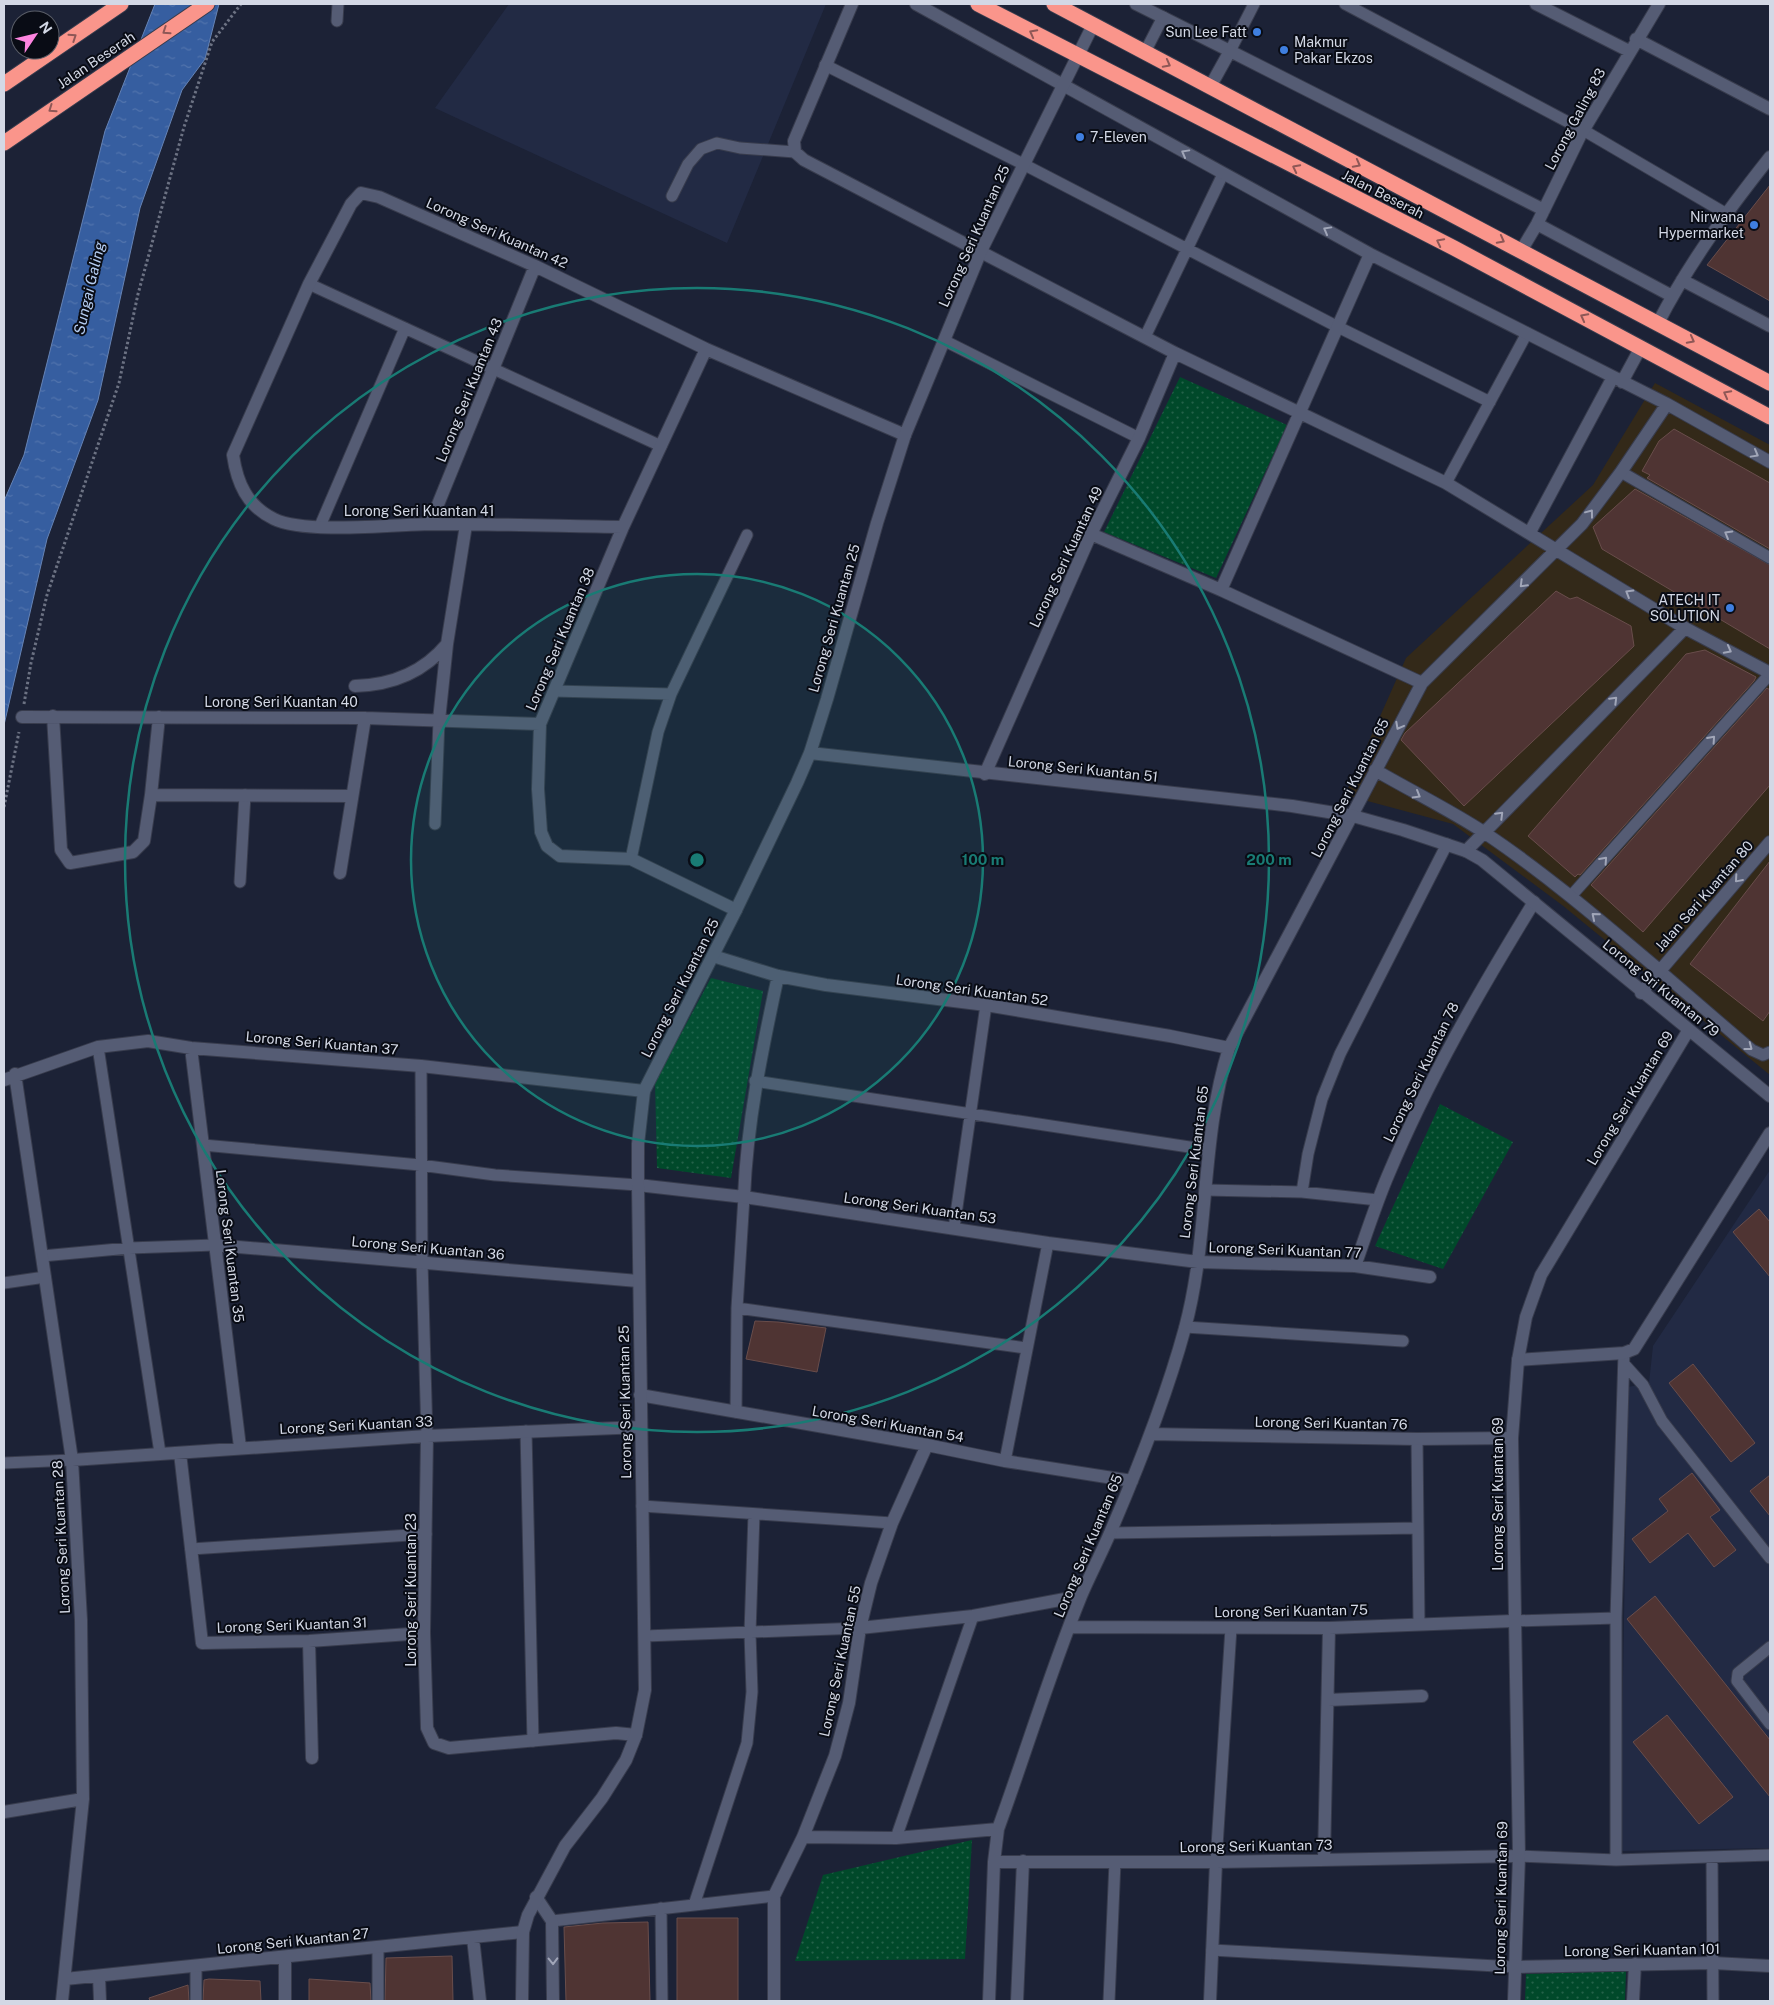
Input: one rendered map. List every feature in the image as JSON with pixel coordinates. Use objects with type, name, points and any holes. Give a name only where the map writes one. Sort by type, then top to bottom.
[{"type":"highway","points":[[4,84],[121,4]]},
{"type":"highway","name":"Jalan Beserah","points":[[4,143],[207,4]]},
{"type":"highway","name":"Jalan Beserah","points":[[978,4],[1076,56],[1454,248],[1770,417]]},
{"type":"highway","name":"Jalan Beserah","points":[[1063,6],[1093,25],[1770,383]]},
{"type":"street","points":[[852,4],[794,141],[795,152],[804,160],[1175,353],[1446,483],[1530,532],[1685,628],[1770,674]]},
{"type":"street","points":[[916,4],[1370,254],[1667,404],[1770,462]]},
{"type":"street","points":[[1136,4],[1544,210]]},
{"type":"street","points":[[1536,4],[1629,50]]},
{"type":"street","name":"Lorong Galing 83","points":[[1521,251],[1537,224],[1584,130],[1629,50],[1659,4]]},
{"type":"street","name":"Lorong Seri Kuantan 25","points":[[522,2001],[523,1932],[536,1897],[565,1846],[602,1798],[626,1760],[636,1735],[645,1690],[638,1280],[639,1119],[644,1091],[714,956],[810,752],[877,523],[905,435],[981,251],[1093,25]]},
{"type":"street","points":[[1636,39],[1770,109]]},
{"type":"street","points":[[1210,87],[1230,51]]},
{"type":"street","points":[[1658,323],[1672,296],[1725,213],[1770,157]]},
{"type":"street","name":"Lorong Seri Kuantan 42","points":[[236,477],[233,455],[310,284],[351,204],[361,193],[379,197],[535,266],[706,349],[905,435]]},
{"type":"street","points":[[1537,224],[1672,296]]},
{"type":"street","points":[[1221,590],[1370,254]]},
{"type":"street","name":"Lorong Seri Kuantan 43","points":[[430,524],[535,266]]},
{"type":"street","points":[[1682,280],[1770,326]]},
{"type":"street","points":[[1530,532],[1617,380],[1640,347]]},
{"type":"street","name":"Lorong Seri Kuantan 38","points":[[706,349],[624,527],[540,724],[538,789],[541,832],[547,846],[560,856],[631,859],[736,910]]},
{"type":"street","name":"Lorong Seri Kuantan 49","points":[[985,774],[1091,534],[1138,438],[1175,353]]},
{"type":"street","name":"Lorong Seri Kuantan 65","points":[[989,2001],[994,1862],[998,1829],[1069,1627],[1132,1481],[1150,1434],[1166,1390],[1185,1327],[1198,1262],[1211,1121],[1219,1081],[1229,1048],[1422,683],[1558,550],[1582,524],[1621,472],[1667,404]]},
{"type":"street","name":"Lorong Seri Kuantan 41","points":[[236,477],[250,503],[274,519],[297,526],[430,524],[624,527]]},
{"type":"street","points":[[439,720],[447,644],[466,525]]},
{"type":"street","points":[[1091,534],[1221,590],[1422,683]]},
{"type":"street","points":[[1466,851],[1685,628]]},
{"type":"street","points":[[354,686],[378,686],[416,671],[436,657],[447,644]]},
{"type":"street","points":[[53,716],[61,850],[70,862],[133,852],[144,841],[159,717]]},
{"type":"street","name":"Lorong Seri Kuantan 40","points":[[22,717],[365,718],[540,724]]},
{"type":"street","points":[[340,873],[365,718]]},
{"type":"street","name":"Lorong Seri Kuantan 51","points":[[810,752],[985,774],[1292,806],[1353,816],[1447,844]]},
{"type":"street","points":[[1375,770],[1483,832],[1571,896],[1659,970]]},
{"type":"street","points":[[150,795],[351,796]]},
{"type":"street","name":"Jalan Seri Kuantan 80","points":[[1641,993],[1770,842]]},
{"type":"street","name":"Lorong Sri Kuantan 79","points":[[1447,844],[1466,851],[1482,860],[1641,993],[1770,1096]]},
{"type":"street","name":"Lorong Seri Kuantan 78","points":[[1355,1266],[1388,1174],[1433,1076],[1476,997],[1534,902]]},
{"type":"street","name":"Lorong Seri Kuantan 52","points":[[714,956],[778,976],[986,1005],[1229,1048]]},
{"type":"street","points":[[744,1197],[746,1161],[756,1080],[778,976]]},
{"type":"street","name":"Lorong Seri Kuantan 69","points":[[1514,2001],[1519,1856],[1512,1438],[1518,1360],[1526,1317],[1541,1275],[1688,1030]]},
{"type":"street","name":"Lorong Seri Kuantan 37","points":[[9,1077],[98,1047],[148,1041],[191,1048],[421,1066],[644,1091]]},
{"type":"street","name":"Lorong Seri Kuantan 35","points":[[191,1048],[240,1447]]},
{"type":"street","name":"Lorong Seri Kuantan 28","points":[[9,1077],[42,1256],[72,1460],[82,1620],[83,1799],[62,2001]]},
{"type":"street","points":[[1518,1360],[1625,1359],[1638,1345],[1770,1133]]},
{"type":"street","name":"Lorong Seri Kuantan 53","points":[[638,1185],[744,1197],[1048,1243],[1198,1262]]},
{"type":"street","name":"Lorong Seri Kuantan 36","points":[[215,1246],[638,1280]]},
{"type":"street","name":"Lorong Seri Kuantan 77","points":[[1198,1262],[1355,1266],[1430,1277]]},
{"type":"street","name":"Lorong Seri Kuantan 54","points":[[640,1395],[927,1445],[1005,1461],[1132,1481]]},
{"type":"street","name":"Lorong Seri Kuantan 33","points":[[72,1460],[240,1447],[427,1436],[641,1427]]},
{"type":"street","name":"Lorong Seri Kuantan 76","points":[[1150,1434],[1417,1439],[1512,1438]]},
{"type":"street","name":"Lorong Seri Kuantan 23","points":[[427,1436],[424,1633],[427,1728],[434,1743],[449,1748],[533,1741]]},
{"type":"street","name":"Lorong Seri Kuantan 55","points":[[774,2001],[774,1896],[803,1837],[835,1756],[849,1703],[860,1628],[871,1583],[892,1523],[927,1445]]},
{"type":"street","name":"Lorong Seri Kuantan 31","points":[[180,1453],[202,1643],[309,1641],[424,1633]]},
{"type":"street","points":[[860,1628],[973,1616],[1081,1596]]},
{"type":"street","name":"Lorong Seri Kuantan 75","points":[[1069,1627],[1330,1628],[1418,1623],[1514,1621]]},
{"type":"street","points":[[1324,1860],[1330,1628]]},
{"type":"street","points":[[309,1641],[312,1758]]},
{"type":"street","points":[[1328,1700],[1422,1696]]},
{"type":"street","points":[[533,1741],[616,1733],[636,1735]]},
{"type":"street","points":[[4,1812],[83,1799]]},
{"type":"street","points":[[803,1837],[896,1838],[998,1829]]},
{"type":"street","name":"Lorong Seri Kuantan 73","points":[[994,1862],[1216,1862],[1519,1856]]},
{"type":"street","points":[[1017,2001],[1022,1862]]},
{"type":"street","points":[[1210,2001],[1216,1862]]},
{"type":"street","points":[[536,1897],[552,1922],[553,2001]]},
{"type":"street","name":"Lorong Seri Kuantan 27","points":[[65,1979],[523,1932]]},
{"type":"street","points":[[473,1938],[480,2001]]},
{"type":"street","points":[[285,1957],[285,2001]]},
{"type":"street","name":"Lorong Seri Kuantan 101","points":[[1514,1967],[1713,1963],[1770,1966]]},
{"type":"street","points":[[1633,2001],[1635,1964]]},
{"type":"street","points":[[100,1976],[100,2001]]},
{"type":"lane","points":[[337,21],[338,4]]},
{"type":"lane","points":[[1230,51],[1254,4]]},
{"type":"lane","points":[[1345,4],[1584,130],[1725,213]]},
{"type":"lane","points":[[1144,52],[1163,17]]},
{"type":"lane","points":[[825,65],[1023,164],[1338,327],[1490,402]]},
{"type":"lane","points":[[672,196],[688,164],[701,149],[716,143],[740,148],[795,152]]},
{"type":"lane","points":[[1145,337],[1223,174]]},
{"type":"lane","points":[[310,284],[661,446]]},
{"type":"lane","points":[[320,526],[405,328]]},
{"type":"lane","points":[[1446,483],[1527,334]]},
{"type":"lane","points":[[945,341],[1138,438]]},
{"type":"lane","points":[[1621,472],[1770,558]]},
{"type":"lane","points":[[631,859],[658,732],[671,694],[747,535]]},
{"type":"lane","points":[[1571,896],[1770,674]]},
{"type":"lane","points":[[554,691],[671,694]]},
{"type":"lane","points":[[435,824],[439,720]]},
{"type":"lane","points":[[240,882],[245,795]]},
{"type":"lane","points":[[1302,1192],[1308,1154],[1322,1099],[1340,1054],[1447,844]]},
{"type":"lane","points":[[1659,970],[1752,1050],[1763,1055],[1770,1052]]},
{"type":"lane","points":[[954,1228],[986,1005]]},
{"type":"lane","points":[[98,1047],[160,1453]]},
{"type":"lane","points":[[421,1066],[420,1165],[427,1436]]},
{"type":"lane","points":[[756,1080],[970,1115],[1209,1150]]},
{"type":"lane","points":[[203,1145],[420,1165],[495,1175],[638,1185]]},
{"type":"lane","points":[[1205,1190],[1302,1192],[1378,1200]]},
{"type":"lane","points":[[736,1412],[737,1308],[744,1197]]},
{"type":"lane","points":[[1005,1461],[1048,1243]]},
{"type":"lane","points":[[42,1256],[129,1248],[215,1246]]},
{"type":"lane","points":[[4,1283],[45,1277]]},
{"type":"lane","points":[[737,1308],[1026,1348]]},
{"type":"lane","points":[[1185,1327],[1403,1340]]},
{"type":"lane","points":[[1625,1359],[1643,1385],[1662,1421],[1770,1558]]},
{"type":"lane","points":[[1616,1860],[1616,1618],[1625,1359]]},
{"type":"lane","points":[[526,1431],[533,1741]]},
{"type":"lane","points":[[1417,1439],[1418,1623]]},
{"type":"lane","points":[[4,1463],[72,1460]]},
{"type":"lane","points":[[642,1506],[892,1523]]},
{"type":"lane","points":[[694,1904],[746,1744],[752,1692],[750,1633],[754,1514]]},
{"type":"lane","points":[[1110,1533],[1418,1528]]},
{"type":"lane","points":[[191,1549],[426,1534]]},
{"type":"lane","points":[[896,1838],[973,1616]]},
{"type":"lane","points":[[1514,1621],[1616,1618]]},
{"type":"lane","points":[[645,1636],[860,1628]]},
{"type":"lane","points":[[1216,1862],[1231,1628]]},
{"type":"lane","points":[[1770,1647],[1738,1673],[1736,1681],[1770,1724]]},
{"type":"lane","points":[[1519,1856],[1616,1860],[1770,1855]]},
{"type":"lane","points":[[1712,1857],[1713,2001]]},
{"type":"lane","points":[[1110,2001],[1115,1862]]},
{"type":"lane","points":[[552,1922],[774,1896]]},
{"type":"lane","points":[[661,1908],[662,2001]]},
{"type":"lane","points":[[378,1948],[378,2001]]},
{"type":"lane","points":[[1212,1950],[1514,1967]]},
{"type":"lane","points":[[196,1966],[196,2001]]},
{"type":"path","points":[[4,807],[31,663],[47,595],[119,383],[138,294],[184,127],[212,42],[241,4]]},
{"type":"shaded area","points":[[509,4],[826,4],[727,243],[435,108]]},
{"type":"shaded area","points":[[1655,383],[1770,445],[1770,1075],[1562,905],[1453,824],[1345,795],[1406,658],[1593,485]]},
{"type":"shaded area","points":[[1770,1170],[1770,1848],[1620,1851],[1628,1387],[1649,1383],[1653,1346]]},
{"type":"green space","points":[[1180,377],[1287,425],[1216,578],[1104,532]]},
{"type":"green space","points":[[711,978],[763,991],[731,1178],[657,1168],[655,1082]]},
{"type":"green space","points":[[1440,1104],[1513,1142],[1443,1269],[1375,1246]]},
{"type":"green space","points":[[972,1840],[965,1959],[795,1961],[823,1875]]},
{"type":"green space","points":[[1626,1971],[1625,2001],[1525,2001],[1526,1974]]},
{"type":"water","name":"Sungai Galing","points":[[155,4],[219,4],[205,59],[182,90],[140,208],[98,400],[47,539],[4,725],[4,501],[24,455],[105,131]]},
{"type":"building","name":"Nirwana Hypermarket","points":[[1770,185],[1770,301],[1707,265]]},
{"type":"building","points":[[1674,429],[1770,483],[1770,549],[1647,478],[1650,475],[1642,471],[1659,441]]},
{"type":"building","points":[[1635,489],[1770,565],[1770,649],[1602,549],[1593,527]]},
{"type":"building","points":[[1556,591],[1570,599],[1577,597],[1631,626],[1634,646],[1464,806],[1401,740],[1405,733]]},
{"type":"building","points":[[1705,650],[1756,677],[1754,681],[1580,875],[1578,874],[1575,877],[1528,836],[1686,654]]},
{"type":"building","points":[[1767,688],[1770,690],[1770,785],[1643,932],[1591,885]]},
{"type":"building","points":[[1770,861],[1770,1011],[1763,1021],[1690,964]]},
{"type":"building","points":[[1759,1209],[1770,1222],[1770,1277],[1733,1232]]},
{"type":"building","points":[[755,1321],[826,1328],[817,1372],[746,1359]]},
{"type":"building","points":[[1693,1364],[1755,1443],[1731,1462],[1669,1383]]},
{"type":"building","points":[[1692,1473],[1720,1510],[1710,1517],[1736,1550],[1714,1567],[1688,1533],[1650,1563],[1632,1539],[1668,1511],[1659,1499]]},
{"type":"building","points":[[1770,1475],[1770,1516],[1750,1491]]},
{"type":"building","points":[[1655,1596],[1770,1740],[1770,1797],[1627,1619]]},
{"type":"building","points":[[1667,1715],[1733,1797],[1699,1824],[1633,1742]]},
{"type":"building","points":[[677,1918],[738,1918],[738,2001],[677,2001]]},
{"type":"building","points":[[648,1922],[650,2001],[566,2001],[564,1927],[603,1923]]},
{"type":"building","points":[[452,1956],[453,2001],[385,2001],[386,1958]]},
{"type":"building","points":[[309,1979],[370,1983],[371,2001],[309,2001]]},
{"type":"building","points":[[204,1980],[260,1981],[261,2001],[203,2001]]},
{"type":"building","points":[[188,1985],[189,2001],[150,2001],[149,1998]]},
{"type":"place","name":"Sun Lee Fatt","points":[[1257,32]]},
{"type":"place","name":"Makmur Pakar Ekzos","points":[[1284,50]]},
{"type":"place","name":"7-Eleven","points":[[1080,137]]},
{"type":"place","name":"Nirwana Hypermarket","points":[[1754,225]]},
{"type":"place","name":"ATECH IT SOLUTION","points":[[1730,608]]}]
